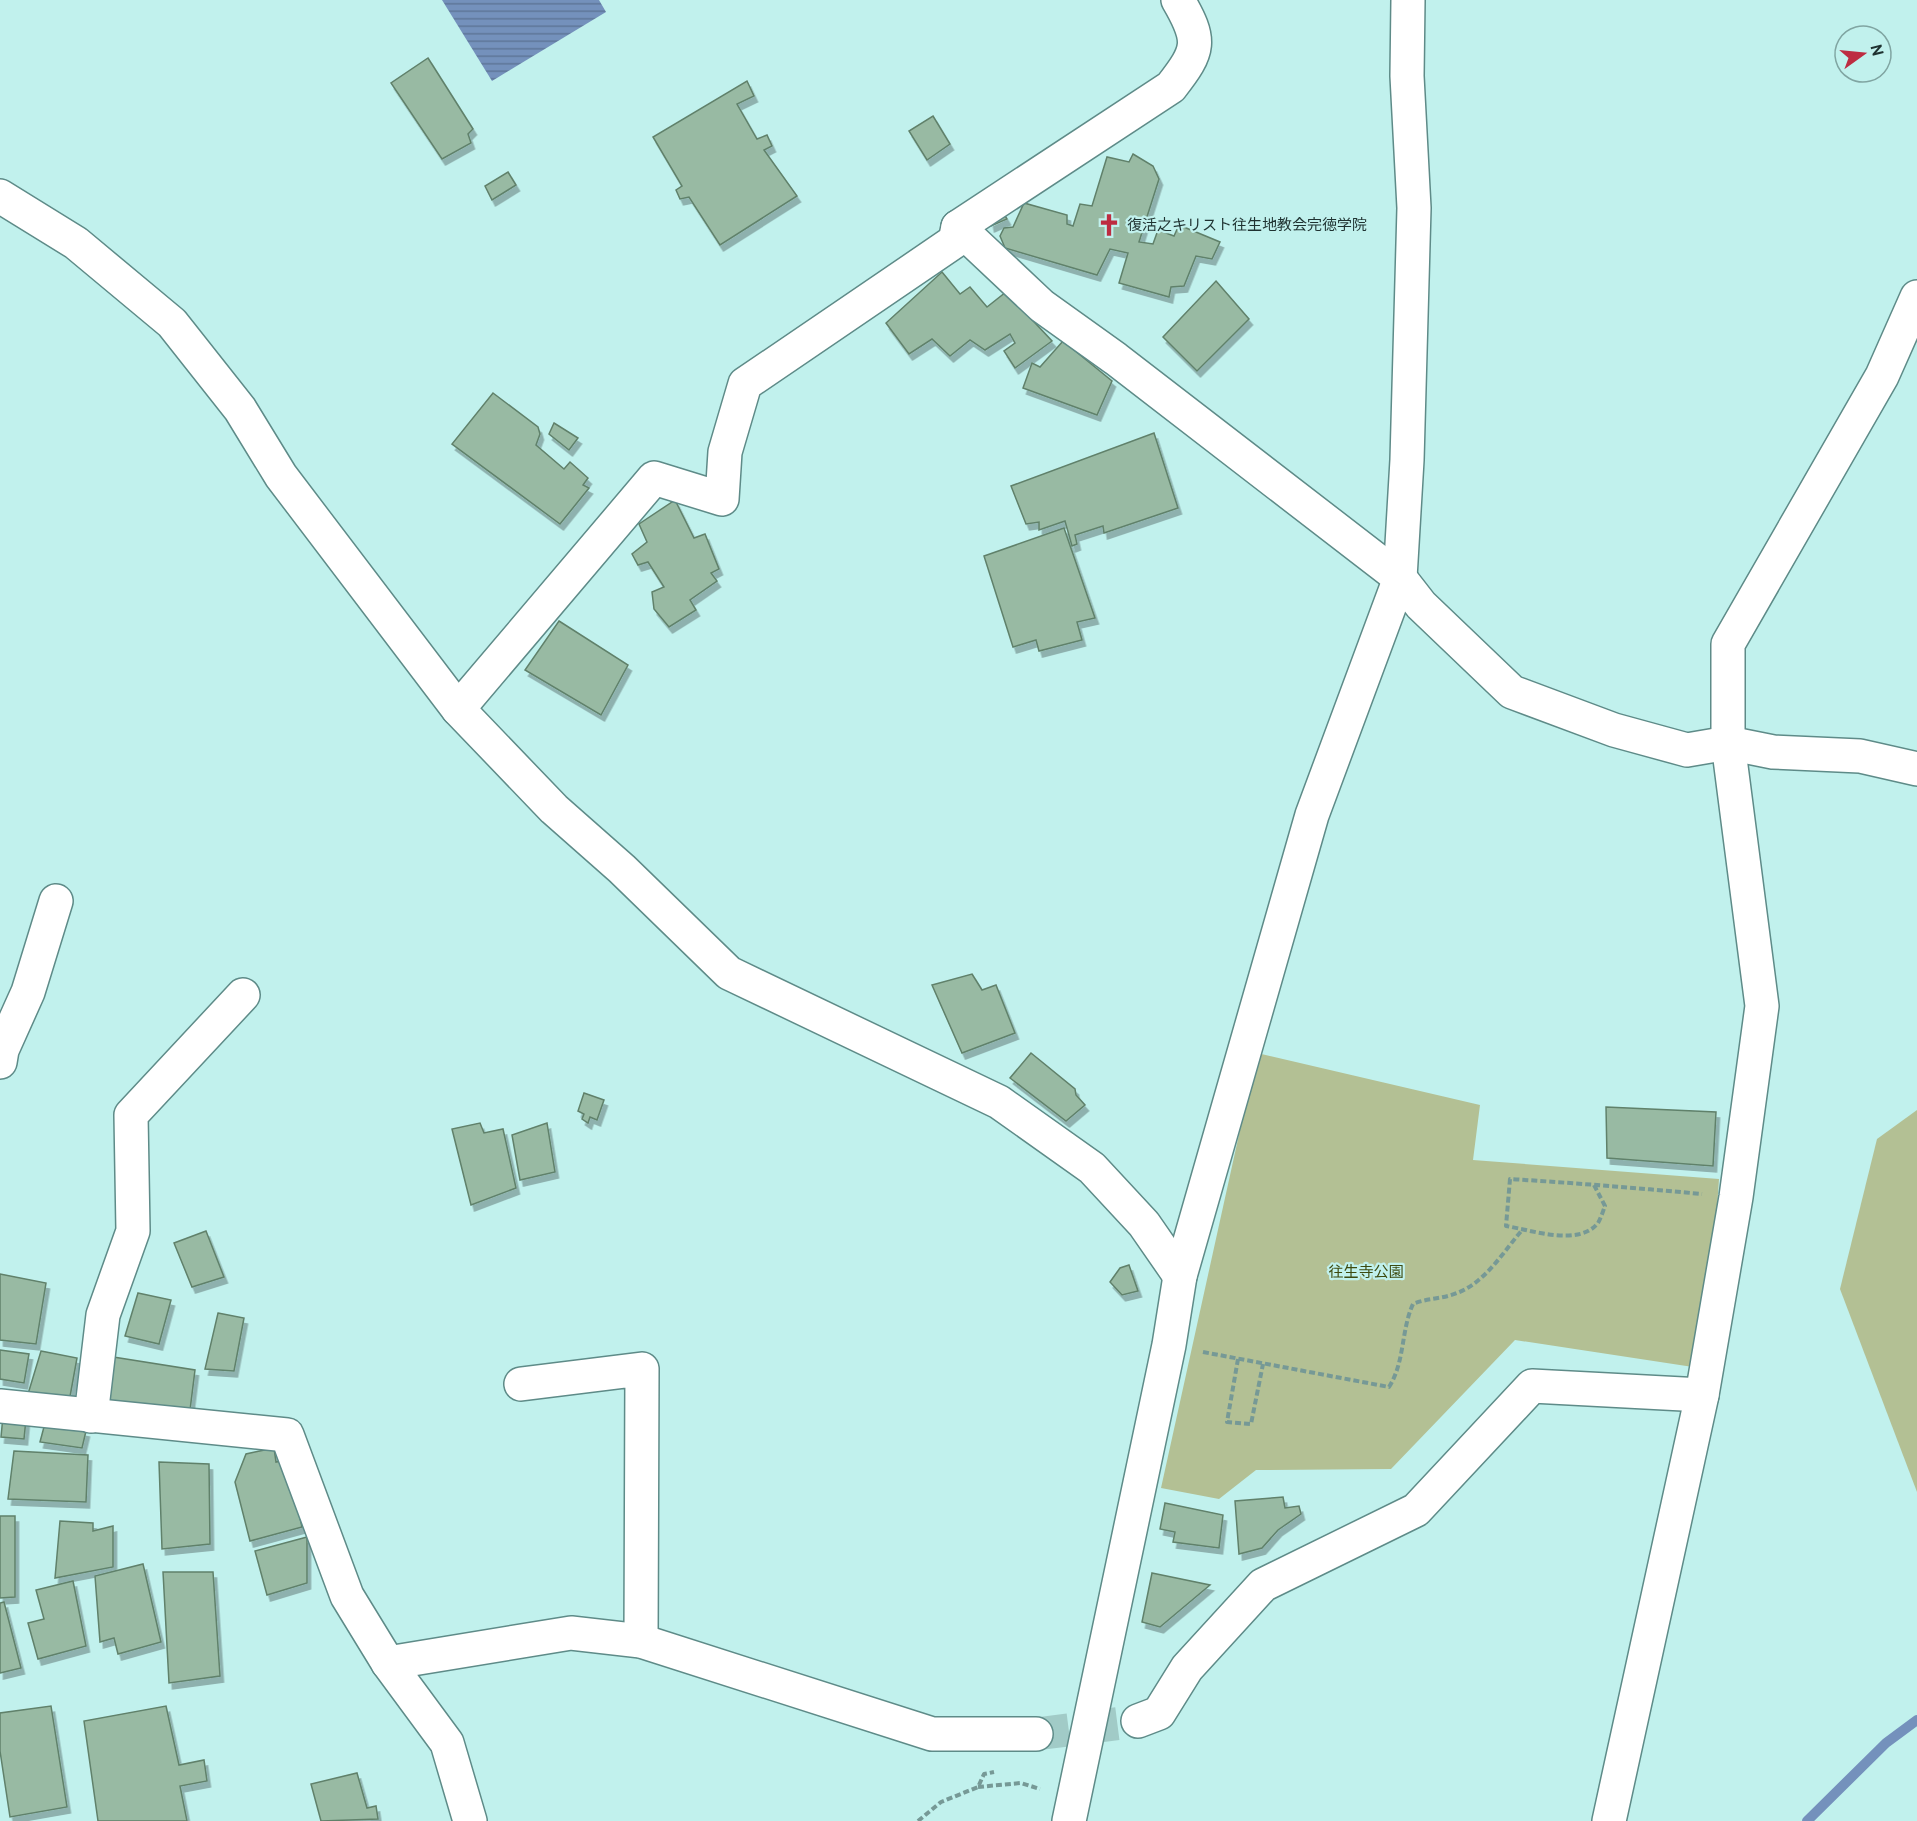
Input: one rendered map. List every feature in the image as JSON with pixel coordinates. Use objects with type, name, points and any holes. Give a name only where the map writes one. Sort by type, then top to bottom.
[{"type":"street","points":[[458,709],[654,478],[722,499],[725,452],[745,384],[955,241],[958,227],[1171,87],[1192,60],[1194,29],[1178,0]]},
{"type":"street","points":[[1071,1810],[1169,1346],[1180,1276],[1312,815],[1400,578],[1407,460],[1414,208],[1407,76],[1408,0]]},
{"type":"street","points":[[0,196],[76,243],[172,323],[240,409],[280,476],[458,709],[554,809],[622,869],[729,973],[999,1102],[1092,1168],[1144,1224],[1180,1276]]},
{"type":"street","points":[[958,227],[1042,306],[1116,359],[1400,578],[1421,605],[1512,692],[1614,730],[1687,750],[1728,743],[1773,752],[1860,756],[1917,769]]},
{"type":"street","points":[[1610,1821],[1702,1395],[1736,1197],[1762,1006],[1728,743],[1728,644],[1882,376],[1917,297]]},
{"type":"street","points":[[0,1062],[2,1050],[28,993],[56,901]]},
{"type":"street","points":[[91,1416],[103,1315],[133,1231],[131,1115],[243,994]]},
{"type":"street","points":[[521,1384],[642,1369],[641,1641]]},
{"type":"street","points":[[1138,1721],[1160,1713],[1187,1668],[1263,1585],[1416,1510],[1532,1386],[1702,1395]]},
{"type":"street","points":[[0,1406],[287,1435],[347,1596],[388,1664],[447,1743],[470,1821]]},
{"type":"street","points":[[388,1664],[571,1633],[641,1641],[932,1734],[1036,1734]]},
{"type":"path","points":[[1594,1185],[1605,1206],[1597,1224],[1580,1234],[1563,1235],[1506,1226],[1510,1179],[1594,1185],[1736,1197]]},
{"type":"path","points":[[1169,1346],[1389,1387],[1397,1375],[1408,1315],[1413,1304],[1426,1298],[1455,1294],[1477,1284],[1523,1229]]},
{"type":"path","points":[[1238,1359],[1227,1422],[1251,1424],[1263,1364]]},
{"type":"path","points":[[978,1787],[984,1773]]},
{"type":"path","points":[[918,1821],[941,1802],[978,1787],[1021,1783],[1071,1810]]},
{"type":"green space","name":"往生寺公園","points":[[1257,1053],[1480,1105],[1473,1160],[1719,1179],[1706,1369],[1515,1340],[1391,1469],[1256,1470],[1219,1499],[1161,1488]]},
{"type":"green space","points":[[1917,1110],[1917,1492],[1840,1289],[1877,1139]]},
{"type":"water","points":[[442,0],[599,0],[606,12],[492,81]]},
{"type":"building","points":[[428,58],[473,129],[468,134],[471,143],[442,159],[391,83]]},
{"type":"building","points":[[747,81],[754,96],[737,104],[757,139],[767,135],[772,146],[764,150],[797,196],[720,245],[689,197],[680,199],[676,190],[682,186],[653,137]]},
{"type":"building","points":[[933,116],[950,144],[927,160],[909,131]]},
{"type":"building","name":"復活之キリスト往生地教会完徳学院","points":[[1133,154],[1153,166],[1159,179],[1139,242],[1153,244],[1158,230],[1174,236],[1179,225],[1220,242],[1212,259],[1196,256],[1184,286],[1171,287],[1169,297],[1119,283],[1128,253],[1110,249],[1097,275],[1005,248],[1000,236],[1004,228],[1013,227],[1024,203],[1067,215],[1067,224],[1073,226],[1080,204],[1092,206],[1107,157],[1129,162]]},
{"type":"building","points":[[508,172],[516,185],[492,200],[485,186]]},
{"type":"building","points":[[1004,214],[1007,219],[991,226],[990,221]]},
{"type":"building","points":[[942,272],[960,294],[970,287],[987,307],[1006,292],[1052,341],[1015,368],[1004,351],[1015,343],[1010,334],[985,350],[970,340],[950,356],[932,339],[909,354],[886,323]]},
{"type":"building","points":[[1216,281],[1249,319],[1197,371],[1163,337]]},
{"type":"building","points":[[1063,341],[1112,381],[1097,415],[1023,388],[1032,363],[1040,367]]},
{"type":"building","points":[[493,393],[538,427],[540,434],[536,445],[564,469],[570,462],[588,478],[583,485],[589,488],[560,524],[452,444]]},
{"type":"building","points":[[554,423],[578,438],[569,450],[549,434]]},
{"type":"building","points":[[1154,433],[1178,508],[1104,533],[1103,526],[1075,535],[1077,544],[1072,546],[1065,521],[1039,530],[1039,522],[1026,524],[1011,486]]},
{"type":"building","points":[[675,500],[694,538],[705,534],[719,569],[711,573],[717,581],[690,600],[696,610],[669,627],[654,609],[652,592],[664,587],[648,562],[638,565],[632,554],[647,542],[639,524]]},
{"type":"building","points":[[1064,528],[1095,618],[1077,622],[1082,640],[1039,651],[1036,640],[1013,647],[984,556]]},
{"type":"building","points":[[559,621],[628,665],[601,715],[525,670]]},
{"type":"building","points":[[972,974],[982,990],[996,985],[1015,1033],[962,1053],[932,985]]},
{"type":"building","points":[[1031,1053],[1075,1089],[1076,1095],[1085,1105],[1066,1121],[1010,1078]]},
{"type":"building","points":[[584,1093],[604,1100],[597,1120],[590,1117],[588,1123],[582,1119],[584,1114],[578,1111]]},
{"type":"building","points":[[1606,1107],[1716,1112],[1713,1166],[1607,1158]]},
{"type":"building","points":[[480,1123],[484,1133],[503,1129],[516,1188],[471,1205],[452,1129]]},
{"type":"building","points":[[547,1123],[555,1172],[520,1180],[512,1135]]},
{"type":"building","points":[[206,1231],[224,1277],[192,1287],[174,1243]]},
{"type":"building","points":[[1129,1265],[1138,1291],[1122,1295],[1110,1282],[1120,1268]]},
{"type":"building","points":[[0,1274],[46,1283],[36,1344],[0,1340]]},
{"type":"building","points":[[138,1293],[171,1300],[159,1344],[125,1336]]},
{"type":"building","points":[[218,1313],[244,1318],[234,1371],[205,1369]]},
{"type":"building","points":[[0,1350],[29,1354],[24,1383],[0,1379]]},
{"type":"building","points":[[41,1351],[77,1358],[69,1402],[28,1394]]},
{"type":"building","points":[[107,1356],[195,1370],[189,1418],[99,1407]]},
{"type":"building","points":[[3,1416],[26,1419],[24,1439],[1,1437]]},
{"type":"building","points":[[45,1423],[86,1431],[82,1448],[40,1442]]},
{"type":"building","points":[[274,1448],[276,1462],[287,1460],[302,1527],[250,1541],[235,1482],[246,1454]]},
{"type":"building","points":[[14,1451],[88,1455],[86,1502],[8,1499]]},
{"type":"building","points":[[159,1462],[209,1464],[210,1544],[162,1549]]},
{"type":"building","points":[[1283,1497],[1285,1508],[1299,1506],[1301,1514],[1278,1530],[1262,1548],[1239,1554],[1235,1501]]},
{"type":"building","points":[[1165,1503],[1223,1515],[1219,1548],[1173,1542],[1175,1532],[1160,1529]]},
{"type":"building","points":[[0,1516],[15,1516],[15,1597],[0,1598]]},
{"type":"building","points":[[60,1521],[93,1523],[93,1531],[113,1526],[113,1567],[55,1578]]},
{"type":"building","points":[[307,1537],[307,1583],[267,1595],[255,1551]]},
{"type":"building","points":[[143,1564],[161,1642],[118,1654],[114,1638],[100,1642],[95,1576]]},
{"type":"building","points":[[163,1572],[213,1572],[220,1676],[169,1683]]},
{"type":"building","points":[[1152,1573],[1210,1585],[1160,1627],[1142,1622]]},
{"type":"building","points":[[73,1581],[86,1646],[38,1659],[28,1623],[44,1619],[36,1590]]},
{"type":"building","points":[[4,1602],[21,1668],[0,1673],[0,1603]]},
{"type":"building","points":[[51,1706],[67,1807],[10,1817],[0,1751],[0,1713]]},
{"type":"building","points":[[166,1706],[179,1765],[204,1760],[207,1781],[180,1786],[187,1821],[98,1821],[84,1721]]},
{"type":"building","points":[[357,1773],[367,1808],[376,1806],[378,1819],[321,1821],[311,1784]]},
{"type":"waterway","points":[[1807,1821],[1886,1743],[1917,1720]]},
{"type":"tunnel","points":[[1036,1734],[1138,1721]]},
{"type":"place","name":"復活之キリスト往生地教会完徳学院","points":[[1109,225]]}]
